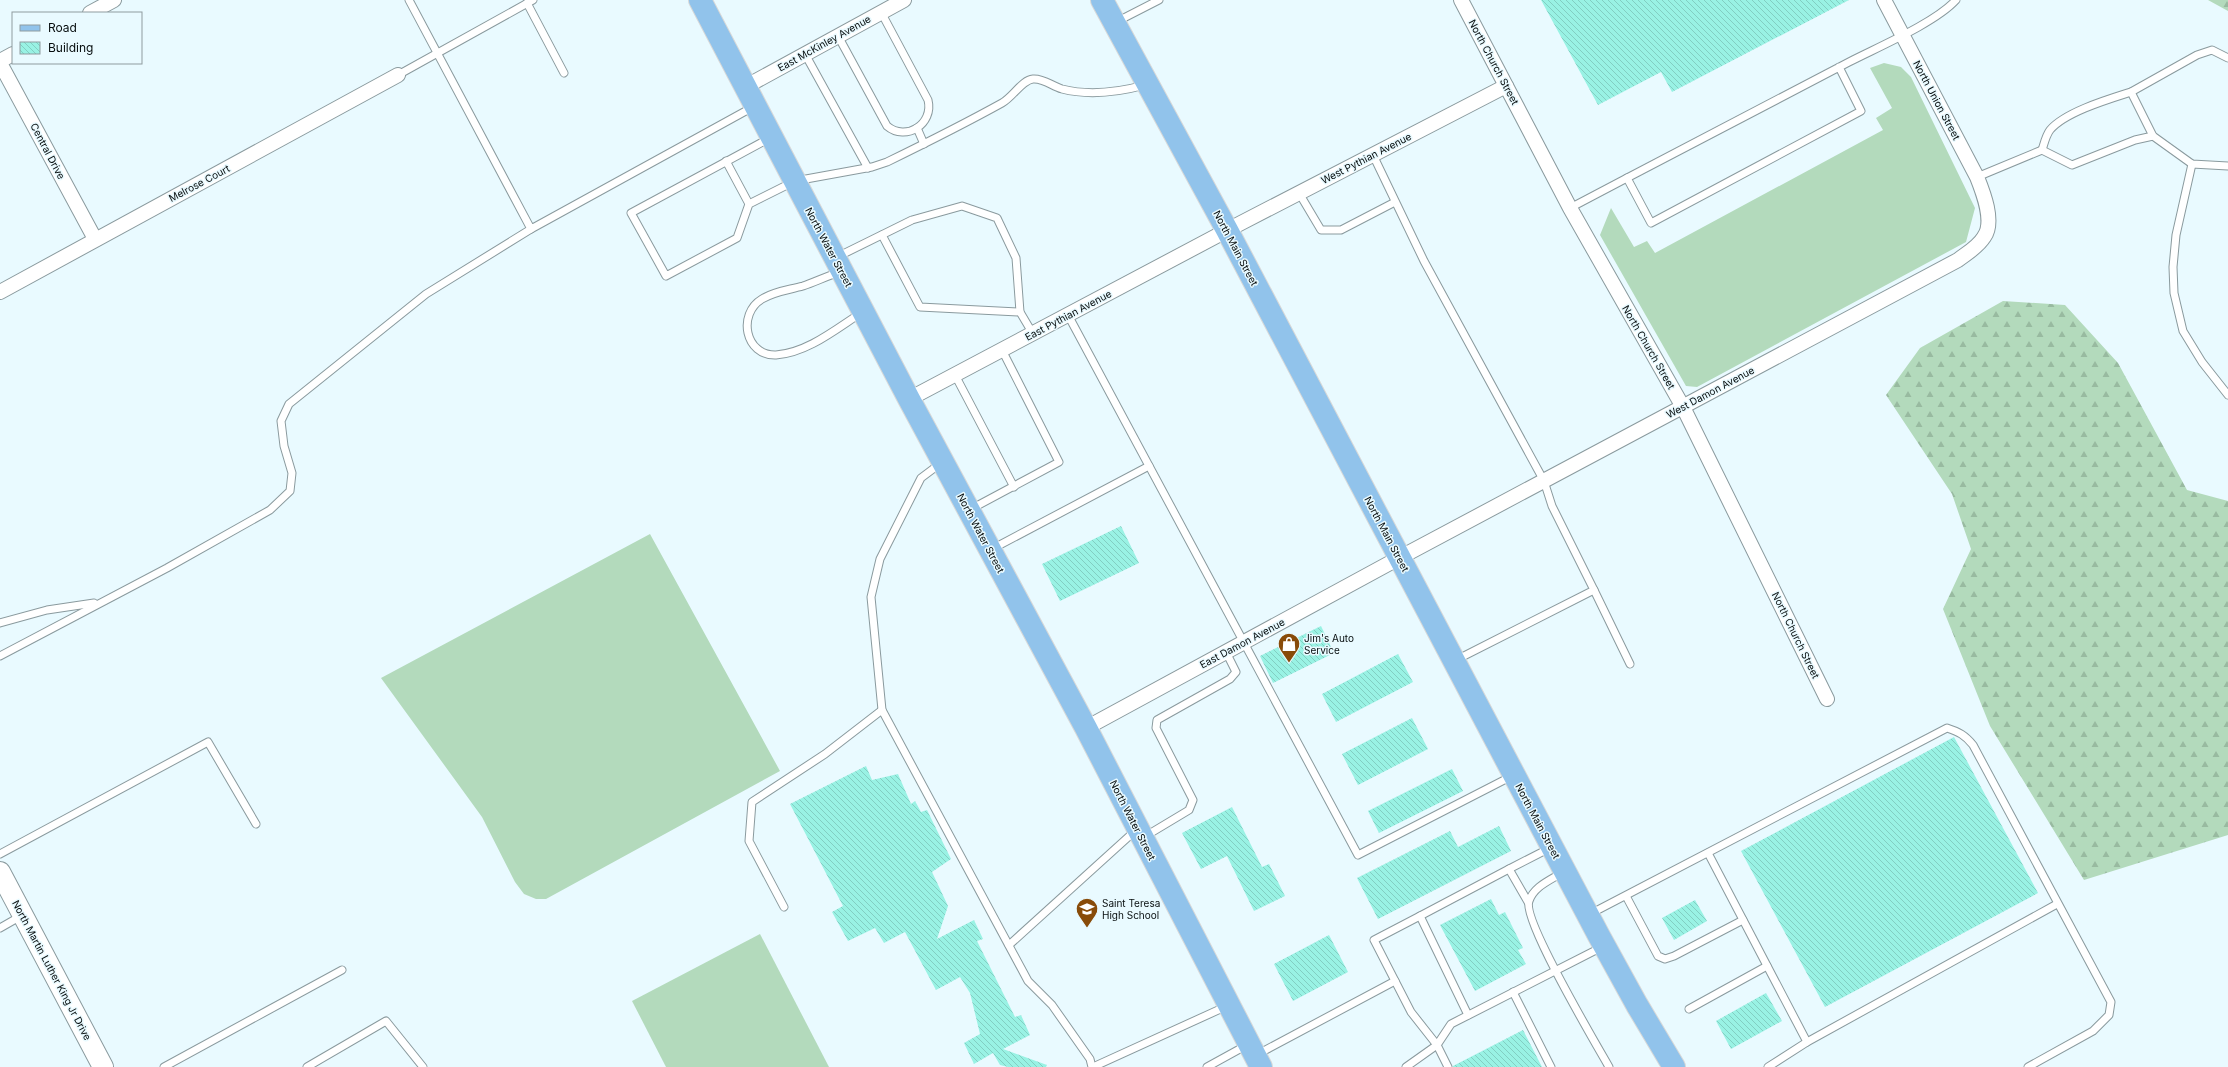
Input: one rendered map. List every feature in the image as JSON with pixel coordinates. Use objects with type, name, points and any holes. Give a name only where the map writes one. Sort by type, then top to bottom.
[{"type":"main road","name":"North Water Street","points":[[700,0],[909,400],[1086,728],[1255,1056]]},
{"type":"main road","name":"North Main Street","points":[[1102,0],[1227,230],[1604,946],[1674,1067]]},
{"type":"street","points":[[92,12],[114,0]]},
{"type":"street","name":"East McKinley Avenue","points":[[745,87],[904,0]]},
{"type":"street","name":"North Church Street","points":[[1461,0],[1570,208],[1684,406],[1827,699]]},
{"type":"street","name":"North Union Street","points":[[1884,0],[1977,177],[1987,202]]},
{"type":"street","points":[[0,62],[12,55]]},
{"type":"street","name":"Central Drive","points":[[0,62],[95,239]]},
{"type":"street","name":"Melrose Court","points":[[0,292],[398,75]]},
{"type":"street","name":"West Pythian Avenue","points":[[1227,230],[1506,86]]},
{"type":"street","name":"West Damon Avenue","points":[[1399,558],[1958,260],[1975,248],[1985,236],[1988,221],[1987,202]]},
{"type":"street","name":"East Pythian Avenue","points":[[909,400],[1227,230]]},
{"type":"street","name":"East Damon Avenue","points":[[1086,728],[1399,558]]},
{"type":"street","name":"North Martin Luther King Jr Drive","points":[[0,872],[103,1067]]},
{"type":"lane","points":[[409,0],[436,54],[531,228]]},
{"type":"lane","points":[[1114,23],[1159,0]]},
{"type":"lane","points":[[1570,208],[1902,35],[1949,8],[1956,0]]},
{"type":"lane","points":[[398,75],[530,2],[564,73]]},
{"type":"lane","points":[[838,36],[888,126],[900,133],[908,132],[916,128],[923,123],[928,114],[930,107],[928,100],[881,12]]},
{"type":"lane","points":[[1977,177],[2042,150],[2050,130],[2066,118],[2097,103],[2131,92],[2197,55],[2212,50],[2228,58]]},
{"type":"lane","points":[[805,54],[868,168]]},
{"type":"lane","points":[[1627,178],[1651,223],[1862,111],[1839,67]]},
{"type":"lane","points":[[772,137],[631,213],[666,276],[737,238],[749,204],[794,181],[868,168],[886,162],[924,144],[1007,100],[1025,83],[1033,79],[1043,80],[1060,88],[1089,93],[1126,90],[1148,84]]},
{"type":"lane","points":[[2131,92],[2153,136],[2192,164],[2228,166]]},
{"type":"lane","points":[[0,656],[166,568],[270,510],[290,491],[292,474],[284,446],[281,422],[289,404],[426,294],[531,228],[755,106]]},
{"type":"lane","points":[[916,128],[924,144]]},
{"type":"lane","points":[[2042,150],[2072,165],[2135,140],[2153,136]]},
{"type":"lane","points":[[1373,154],[1424,261],[1544,481],[1552,506],[1630,664]]},
{"type":"lane","points":[[726,162],[749,204]]},
{"type":"lane","points":[[2192,164],[2176,235],[2173,267],[2174,293],[2183,331],[2202,362],[2228,394]]},
{"type":"lane","points":[[1300,193],[1321,230],[1341,230],[1395,202]]},
{"type":"lane","points":[[863,312],[816,341],[787,353],[776,355],[764,354],[756,349],[751,342],[746,329],[747,318],[760,299],[773,293],[803,286],[838,265],[882,235],[912,220],[962,206],[997,218],[1016,258],[1020,312],[1033,334]]},
{"type":"lane","points":[[882,235],[920,306],[1020,312]]},
{"type":"lane","points":[[1068,315],[1358,855],[1514,775]]},
{"type":"lane","points":[[969,511],[1059,462],[1002,350]]},
{"type":"lane","points":[[955,375],[1014,487]]},
{"type":"lane","points":[[943,462],[921,478],[880,559],[871,597],[882,710],[1010,944],[1028,981],[1052,1005],[1090,1059],[1092,1067],[1229,1005]]},
{"type":"lane","points":[[990,550],[1149,466]]},
{"type":"lane","points":[[1454,661],[1594,590]]},
{"type":"lane","points":[[0,623],[47,610],[101,602]]},
{"type":"lane","points":[[1010,944],[1140,833],[1190,810],[1193,800],[1156,728],[1158,720],[1230,679],[1236,672],[1226,652]]},
{"type":"lane","points":[[784,907],[750,841],[752,802],[825,754],[882,710]]},
{"type":"lane","points":[[1588,916],[1947,728],[1964,734],[1973,745],[2057,904],[2111,1002],[2109,1015],[2093,1031],[2028,1067]]},
{"type":"lane","points":[[0,854],[208,742],[256,824]]},
{"type":"lane","points":[[1448,1067],[1436,1045],[1411,1012],[1374,940],[1552,846]]},
{"type":"lane","points":[[1708,853],[1807,1042]]},
{"type":"lane","points":[[1509,869],[1528,902],[1529,914],[1556,970],[1609,1067]]},
{"type":"lane","points":[[1528,902],[1535,890],[1565,871]]},
{"type":"lane","points":[[1626,896],[1658,956],[1665,959],[1674,956],[1743,920]]},
{"type":"lane","points":[[1768,1067],[1807,1042],[2057,904]]},
{"type":"lane","points":[[0,928],[22,914]]},
{"type":"lane","points":[[1420,916],[1468,1015]]},
{"type":"lane","points":[[1406,1067],[1436,1045],[1451,1024],[1604,946]]},
{"type":"lane","points":[[1689,1009],[1767,966]]},
{"type":"lane","points":[[164,1067],[342,970]]},
{"type":"lane","points":[[1207,1067],[1255,1056],[1395,981]]},
{"type":"lane","points":[[1513,992],[1551,1067]]},
{"type":"lane","points":[[307,1067],[386,1022],[422,1067]]},
{"type":"green space","points":[[2208,0],[2228,0],[2228,11]]},
{"type":"green space","points":[[1884,63],[1901,67],[1911,77],[1975,208],[1966,242],[1697,387],[1686,386],[1600,235],[1611,208],[1634,247],[1647,241],[1655,253],[1883,130],[1876,118],[1892,108],[1870,68]]},
{"type":"green space","points":[[2003,301],[2065,305],[2118,363],[2187,490],[2228,501],[2228,835],[2084,880],[1990,726],[1943,609],[1971,549],[1952,494],[1886,395],[1920,348]]},
{"type":"green space","points":[[650,534],[780,771],[546,899],[536,899],[524,894],[515,882],[482,817],[381,678]]},
{"type":"green space","points":[[760,934],[829,1067],[666,1067],[632,1001]]},
{"type":"building","points":[[1541,0],[1849,0],[1672,92],[1661,72],[1598,105]]},
{"type":"building","points":[[1121,526],[1139,563],[1060,601],[1042,564]]},
{"type":"building","points":[[1321,626],[1334,653],[1273,683],[1260,656]]},
{"type":"building","points":[[1398,654],[1413,682],[1336,722],[1322,694]]},
{"type":"building","points":[[1412,718],[1428,749],[1358,785],[1342,754]]},
{"type":"building","points":[[1954,737],[2038,893],[1825,1007],[1741,851]]},
{"type":"building","points":[[866,766],[872,780],[898,774],[911,804],[915,801],[921,812],[927,810],[951,859],[932,872],[948,906],[937,939],[974,920],[983,939],[977,941],[1015,1017],[1021,1015],[1030,1035],[1003,1049],[1047,1065],[1046,1067],[1008,1067],[1000,1065],[993,1053],[974,1064],[964,1043],[980,1034],[970,993],[960,977],[936,990],[905,932],[884,943],[875,928],[848,941],[832,912],[843,906],[790,804]]},
{"type":"building","points":[[1452,769],[1463,791],[1379,833],[1368,811]]},
{"type":"building","points":[[1232,807],[1262,867],[1269,864],[1285,896],[1254,911],[1227,856],[1201,869],[1182,833]]},
{"type":"building","points":[[1499,826],[1511,851],[1378,919],[1357,878],[1450,831],[1458,847]]},
{"type":"building","points":[[1491,899],[1499,915],[1505,912],[1523,948],[1518,950],[1526,964],[1475,991],[1440,925]]},
{"type":"building","points":[[1695,900],[1707,921],[1674,940],[1662,918]]},
{"type":"building","points":[[1329,935],[1348,972],[1293,1001],[1274,964]]},
{"type":"building","points":[[1766,993],[1782,1021],[1731,1049],[1716,1021]]},
{"type":"building","points":[[1523,1030],[1542,1067],[1453,1067],[1453,1066]]},
{"type":"place","name":"Jim's Auto Service","points":[[1289,664]]},
{"type":"place","name":"Saint Teresa High School","points":[[1087,928]]}]
